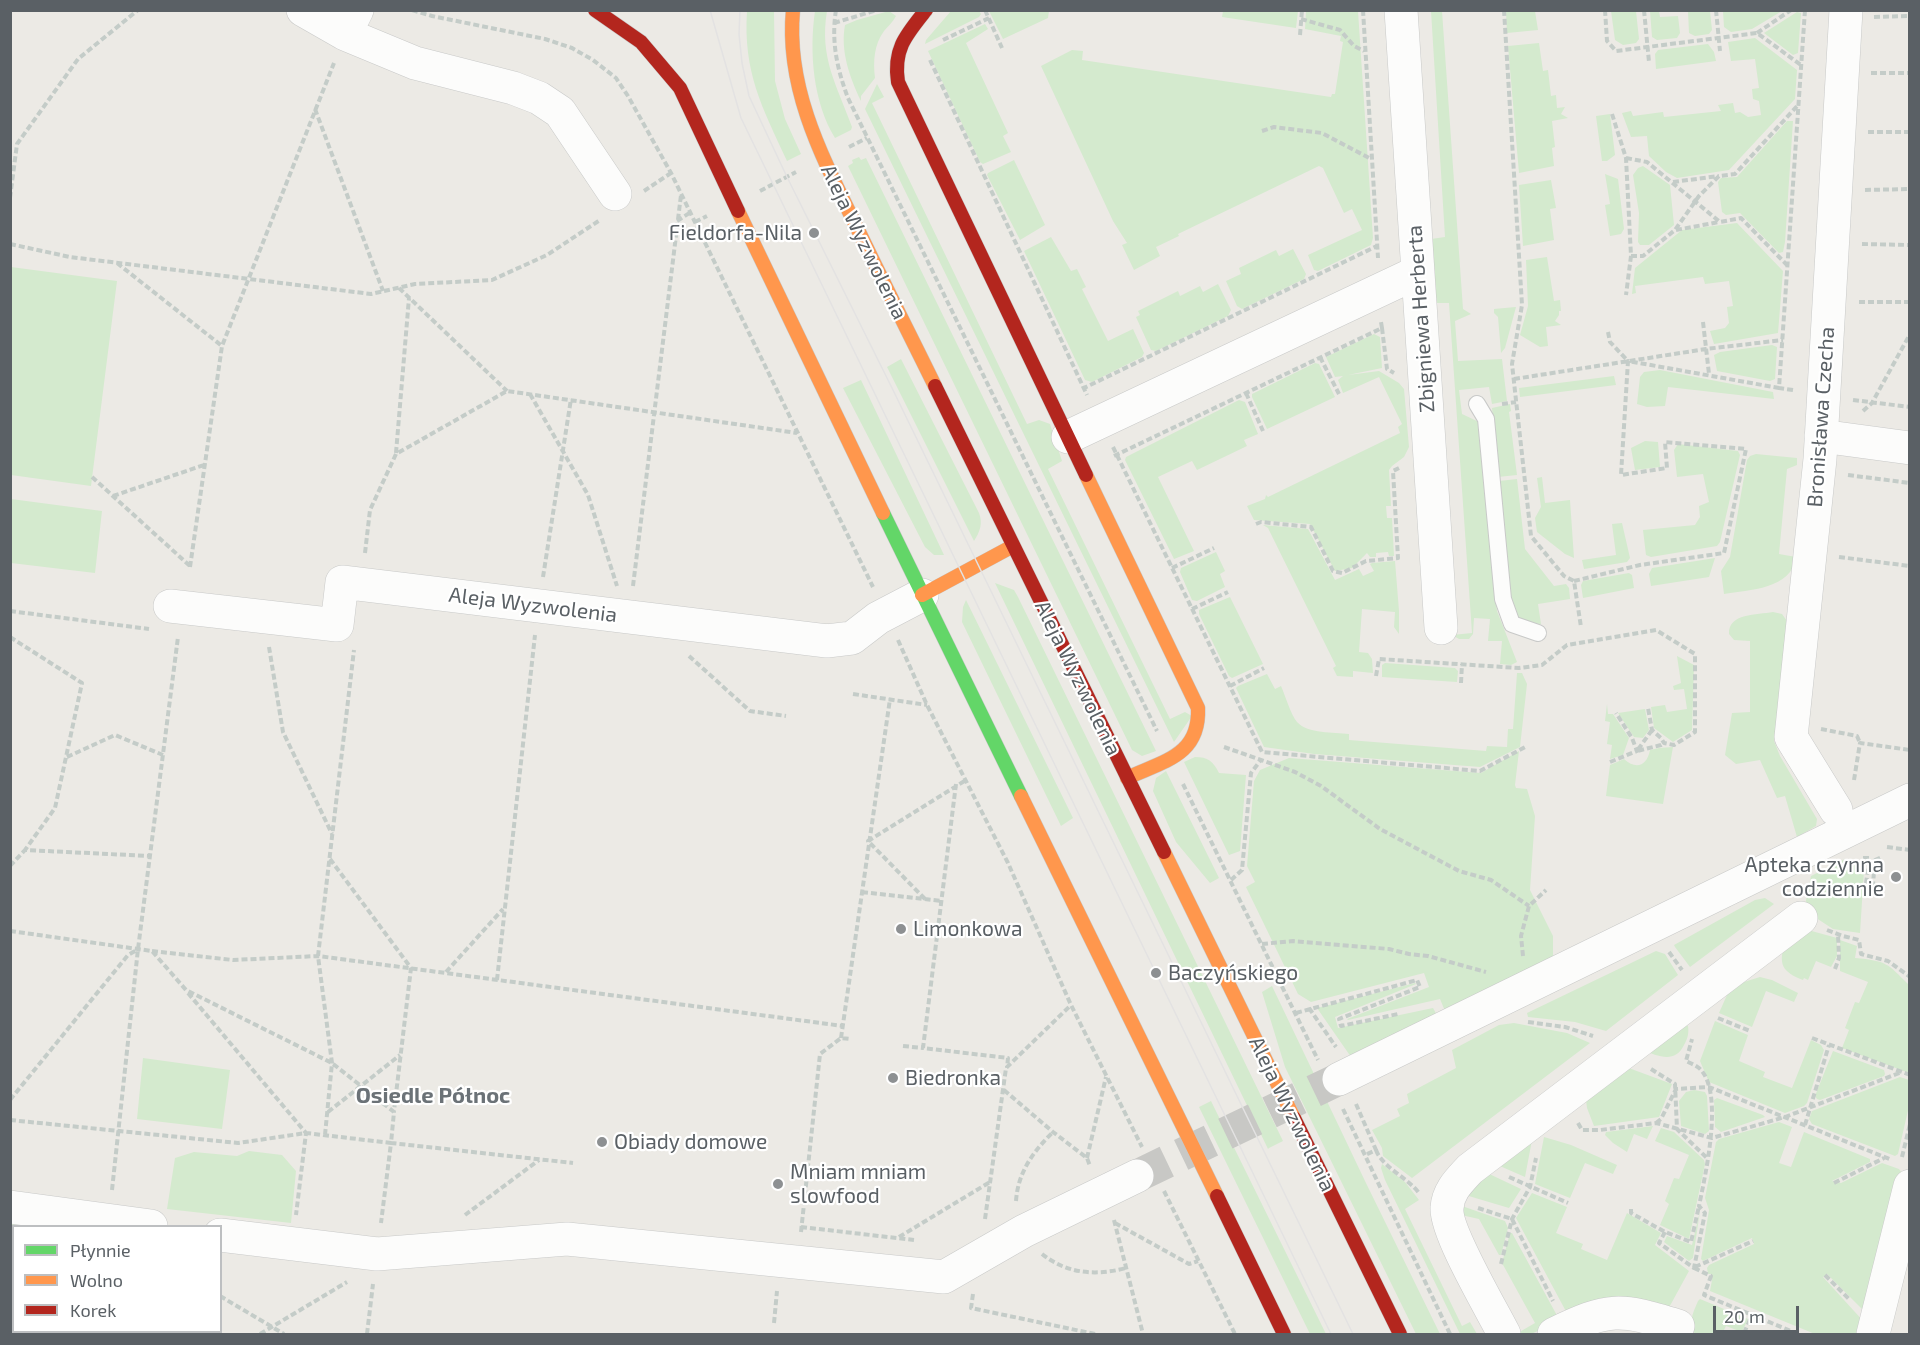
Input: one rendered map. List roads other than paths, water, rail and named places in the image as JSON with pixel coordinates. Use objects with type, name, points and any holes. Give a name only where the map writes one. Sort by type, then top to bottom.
[{"type":"main road","points":[[595,10],[641,42],[680,88],[922,596],[1284,1335]]},
{"type":"main road","name":"Aleja Wyzwolenia","points":[[793,10],[792,33],[796,75],[816,144],[1400,1335]]},
{"type":"main road","points":[[926,10],[897,50],[895,67],[898,82],[1198,708],[1199,722],[1195,735],[1186,748],[1127,778]]},
{"type":"main road","points":[[922,596],[1013,546]]},
{"type":"street","points":[[303,10],[346,34],[415,63],[513,88],[538,98],[560,112],[620,201]]},
{"type":"street","name":"Zbigniewa Herberta","points":[[1401,10],[1441,628]]},
{"type":"street","name":"Bronisława Czecha","points":[[1840,820],[1791,737],[1821,436],[1846,10]]},
{"type":"street","points":[[1068,437],[1418,272]]},
{"type":"street","points":[[1821,436],[1910,448]]},
{"type":"street","name":"Aleja Wyzwolenia","points":[[168,623],[337,625],[342,582],[827,641],[852,639],[878,618],[922,596]]},
{"type":"street","points":[[1339,1079],[1525,988],[1840,820],[1910,800]]},
{"type":"street","points":[[1497,1321],[1453,1233],[1447,1209],[1453,1186],[1479,1163],[1623,1053],[1697,991],[1801,918]]},
{"type":"street","points":[[222,1235],[377,1254],[567,1239],[944,1277],[1024,1231],[1147,1171]]},
{"type":"street","points":[[1873,1335],[1910,1186]]},
{"type":"street","points":[[10,1207],[137,1225]]},
{"type":"street","points":[[1554,1335],[1585,1319],[1612,1312],[1637,1314],[1678,1326]]},
{"type":"lane","points":[[1477,404],[1486,419],[1503,599],[1512,624],[1538,633]]},
{"type":"tunnel","points":[[1137,1176],[1339,1079]]},
{"type":"tram line","points":[[710,10],[741,118],[1331,1334]]},
{"type":"tram line","points":[[740,10],[739,34],[742,63],[749,96],[1353,1334]]},
{"type":"place","name":"Fieldorfa-Nila","points":[[814,233]]},
{"type":"place","name":"Apteka czynna codziennie","points":[[1896,877]]},
{"type":"place","name":"Limonkowa","points":[[901,929]]},
{"type":"place","name":"Baczyńskiego","points":[[1156,973]]},
{"type":"place","name":"Biedronka","points":[[893,1078]]},
{"type":"place","name":"Obiady domowe","points":[[602,1142]]},
{"type":"place","name":"Mniam mniam slowfood","points":[[778,1184]]},
{"type":"district","name":"Osiedle Północ","points":[[433,1096]]}]
